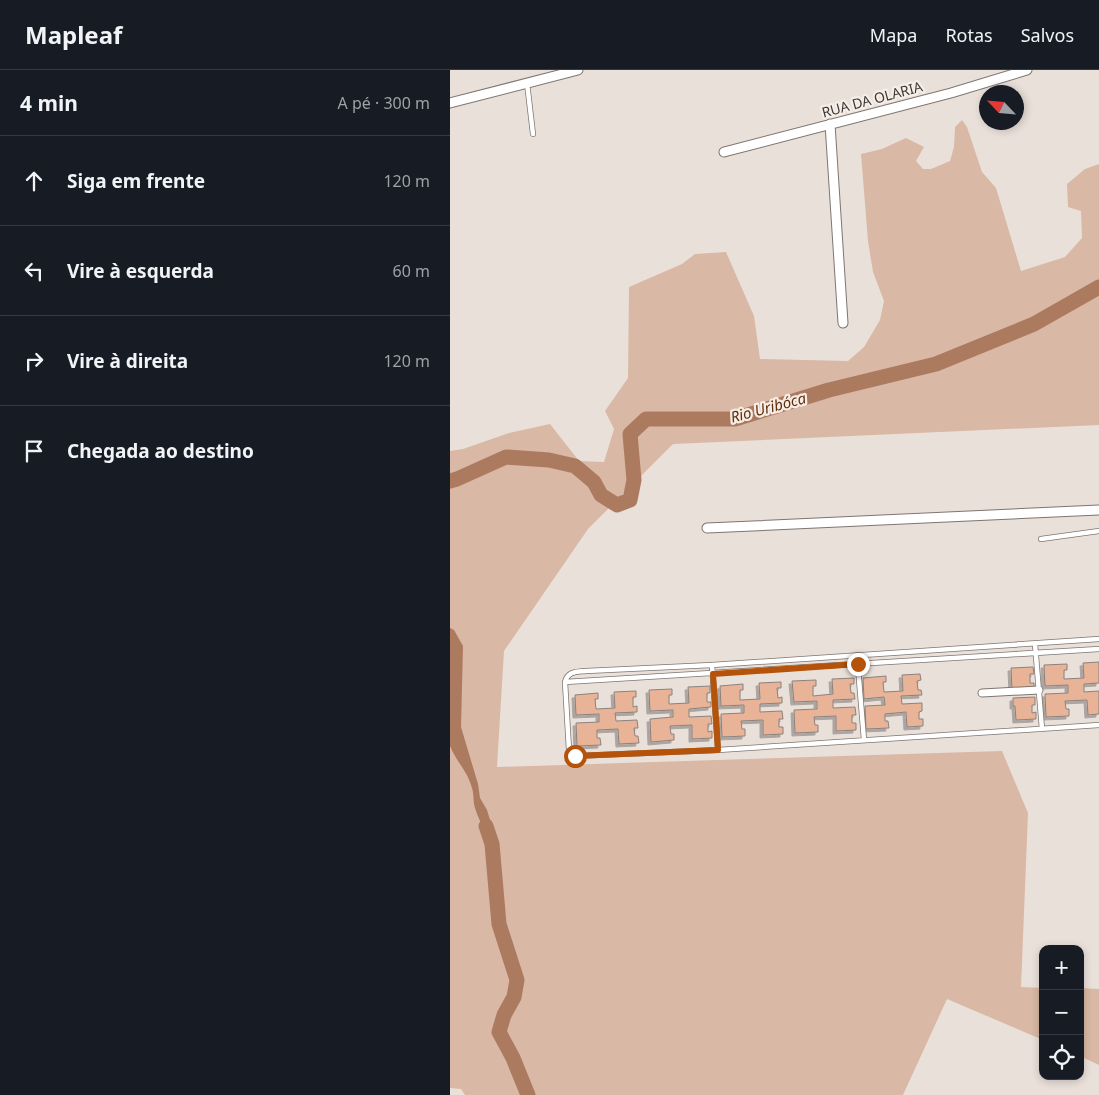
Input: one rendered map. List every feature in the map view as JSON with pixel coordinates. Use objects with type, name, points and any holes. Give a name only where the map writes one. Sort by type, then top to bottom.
[{"type":"street","points":[[450,103],[526,83],[552,73],[578,70]]},
{"type":"street","name":"RUA DA OLARIA","points":[[724,152],[951,93],[1026,70]]},
{"type":"street","points":[[830,124],[843,322]]},
{"type":"street","points":[[707,528],[1099,510]]},
{"type":"street","points":[[982,693],[1039,690]]},
{"type":"lane","points":[[526,83],[533,134]]},
{"type":"lane","points":[[1041,539],[1099,531]]},
{"type":"lane","points":[[1099,640],[576,672],[567,676],[565,682],[569,750],[575,756],[718,750],[1099,725]]},
{"type":"lane","points":[[1035,644],[1042,729]]},
{"type":"lane","points":[[565,682],[1099,649]]},
{"type":"lane","points":[[857,655],[864,740]]},
{"type":"lane","points":[[712,665],[718,750]]},
{"type":"shaded area","points":[[962,120],[967,127],[982,172],[996,188],[1021,271],[1065,257],[1082,238],[1081,211],[1068,207],[1067,184],[1085,169],[1099,164],[1099,425],[673,444],[588,529],[504,651],[497,767],[1002,751],[1028,813],[1021,987],[1039,988],[1039,1038],[947,999],[903,1095],[465,1095],[461,1089],[450,1088],[450,451],[463,449],[509,433],[550,424],[579,461],[604,462],[614,429],[605,411],[628,378],[629,287],[682,264],[695,254],[726,252],[754,316],[760,359],[848,361],[864,347],[880,320],[884,301],[873,272],[868,241],[861,154],[882,149],[906,138],[924,147],[916,161],[923,169],[931,169],[950,161],[954,147],[955,127]]},
{"type":"shaded area","points":[[450,628],[454,630],[463,646],[461,727],[478,784],[480,798],[487,810],[491,823],[492,844],[474,806],[473,790],[470,782],[450,746]]},
{"type":"shaded area","points":[[1084,988],[1099,989],[1099,1065],[1084,1058]]},
{"type":"building","points":[[1099,662],[1099,683],[1084,684],[1084,692],[1099,691],[1099,714],[1088,715],[1087,700],[1065,701],[1066,709],[1069,709],[1069,716],[1046,717],[1045,694],[1068,693],[1068,685],[1045,686],[1044,665],[1067,664],[1067,670],[1064,670],[1064,679],[1084,678],[1083,663]]},
{"type":"building","points":[[1033,667],[1034,674],[1030,674],[1030,683],[1034,683],[1034,688],[1012,690],[1011,668]]},
{"type":"building","points":[[920,674],[921,680],[917,681],[918,690],[921,690],[922,695],[901,696],[902,704],[922,703],[919,719],[923,719],[923,726],[907,727],[906,712],[885,714],[885,721],[888,721],[889,728],[866,729],[865,706],[885,705],[884,697],[864,699],[863,678],[886,676],[886,682],[883,682],[884,692],[903,691],[902,675]]},
{"type":"building","points":[[854,678],[854,684],[850,684],[851,693],[854,693],[855,699],[833,700],[833,708],[855,707],[856,715],[852,715],[852,723],[856,723],[856,730],[836,731],[836,716],[814,717],[815,725],[818,725],[818,732],[795,733],[794,710],[817,709],[817,701],[794,702],[792,681],[816,680],[816,686],[813,686],[813,696],[833,694],[832,679]]},
{"type":"building","points":[[781,682],[781,688],[777,688],[778,698],[782,697],[782,703],[760,704],[760,712],[782,711],[783,719],[779,719],[779,727],[783,727],[783,734],[763,735],[763,720],[741,721],[742,729],[745,729],[745,736],[722,737],[721,714],[744,713],[744,705],[721,706],[720,686],[743,684],[743,690],[740,690],[740,700],[760,699],[759,683]]},
{"type":"building","points":[[710,686],[710,693],[707,693],[707,702],[711,702],[711,707],[689,709],[689,717],[711,716],[712,724],[708,724],[708,732],[712,731],[712,738],[692,739],[692,725],[670,726],[671,734],[674,734],[674,740],[651,742],[650,719],[673,717],[673,710],[650,711],[649,690],[672,689],[672,695],[669,695],[669,704],[689,703],[688,687]]},
{"type":"building","points":[[636,691],[636,697],[633,697],[633,707],[637,706],[637,712],[615,713],[616,721],[637,720],[638,728],[634,728],[635,736],[638,736],[639,743],[619,744],[618,729],[597,730],[597,738],[600,738],[601,745],[577,746],[576,723],[599,722],[599,714],[576,715],[575,695],[598,693],[598,699],[595,699],[596,709],[615,708],[614,692]]},
{"type":"building","points":[[1035,697],[1032,713],[1036,712],[1036,719],[1016,720],[1013,698]]},
{"type":"waterway","name":"Rio Uribóca","points":[[450,481],[506,457],[549,460],[575,466],[594,482],[601,495],[617,505],[630,500],[634,480],[630,434],[646,419],[735,419],[829,390],[936,364],[1034,324],[1099,287]]},
{"type":"waterway","points":[[486,826],[492,844],[499,924],[517,980],[514,997],[504,1015],[499,1032],[513,1058],[528,1095]]},
{"type":"route","points":[[575,756],[590,757],[718,750],[713,674],[858,664]]}]
